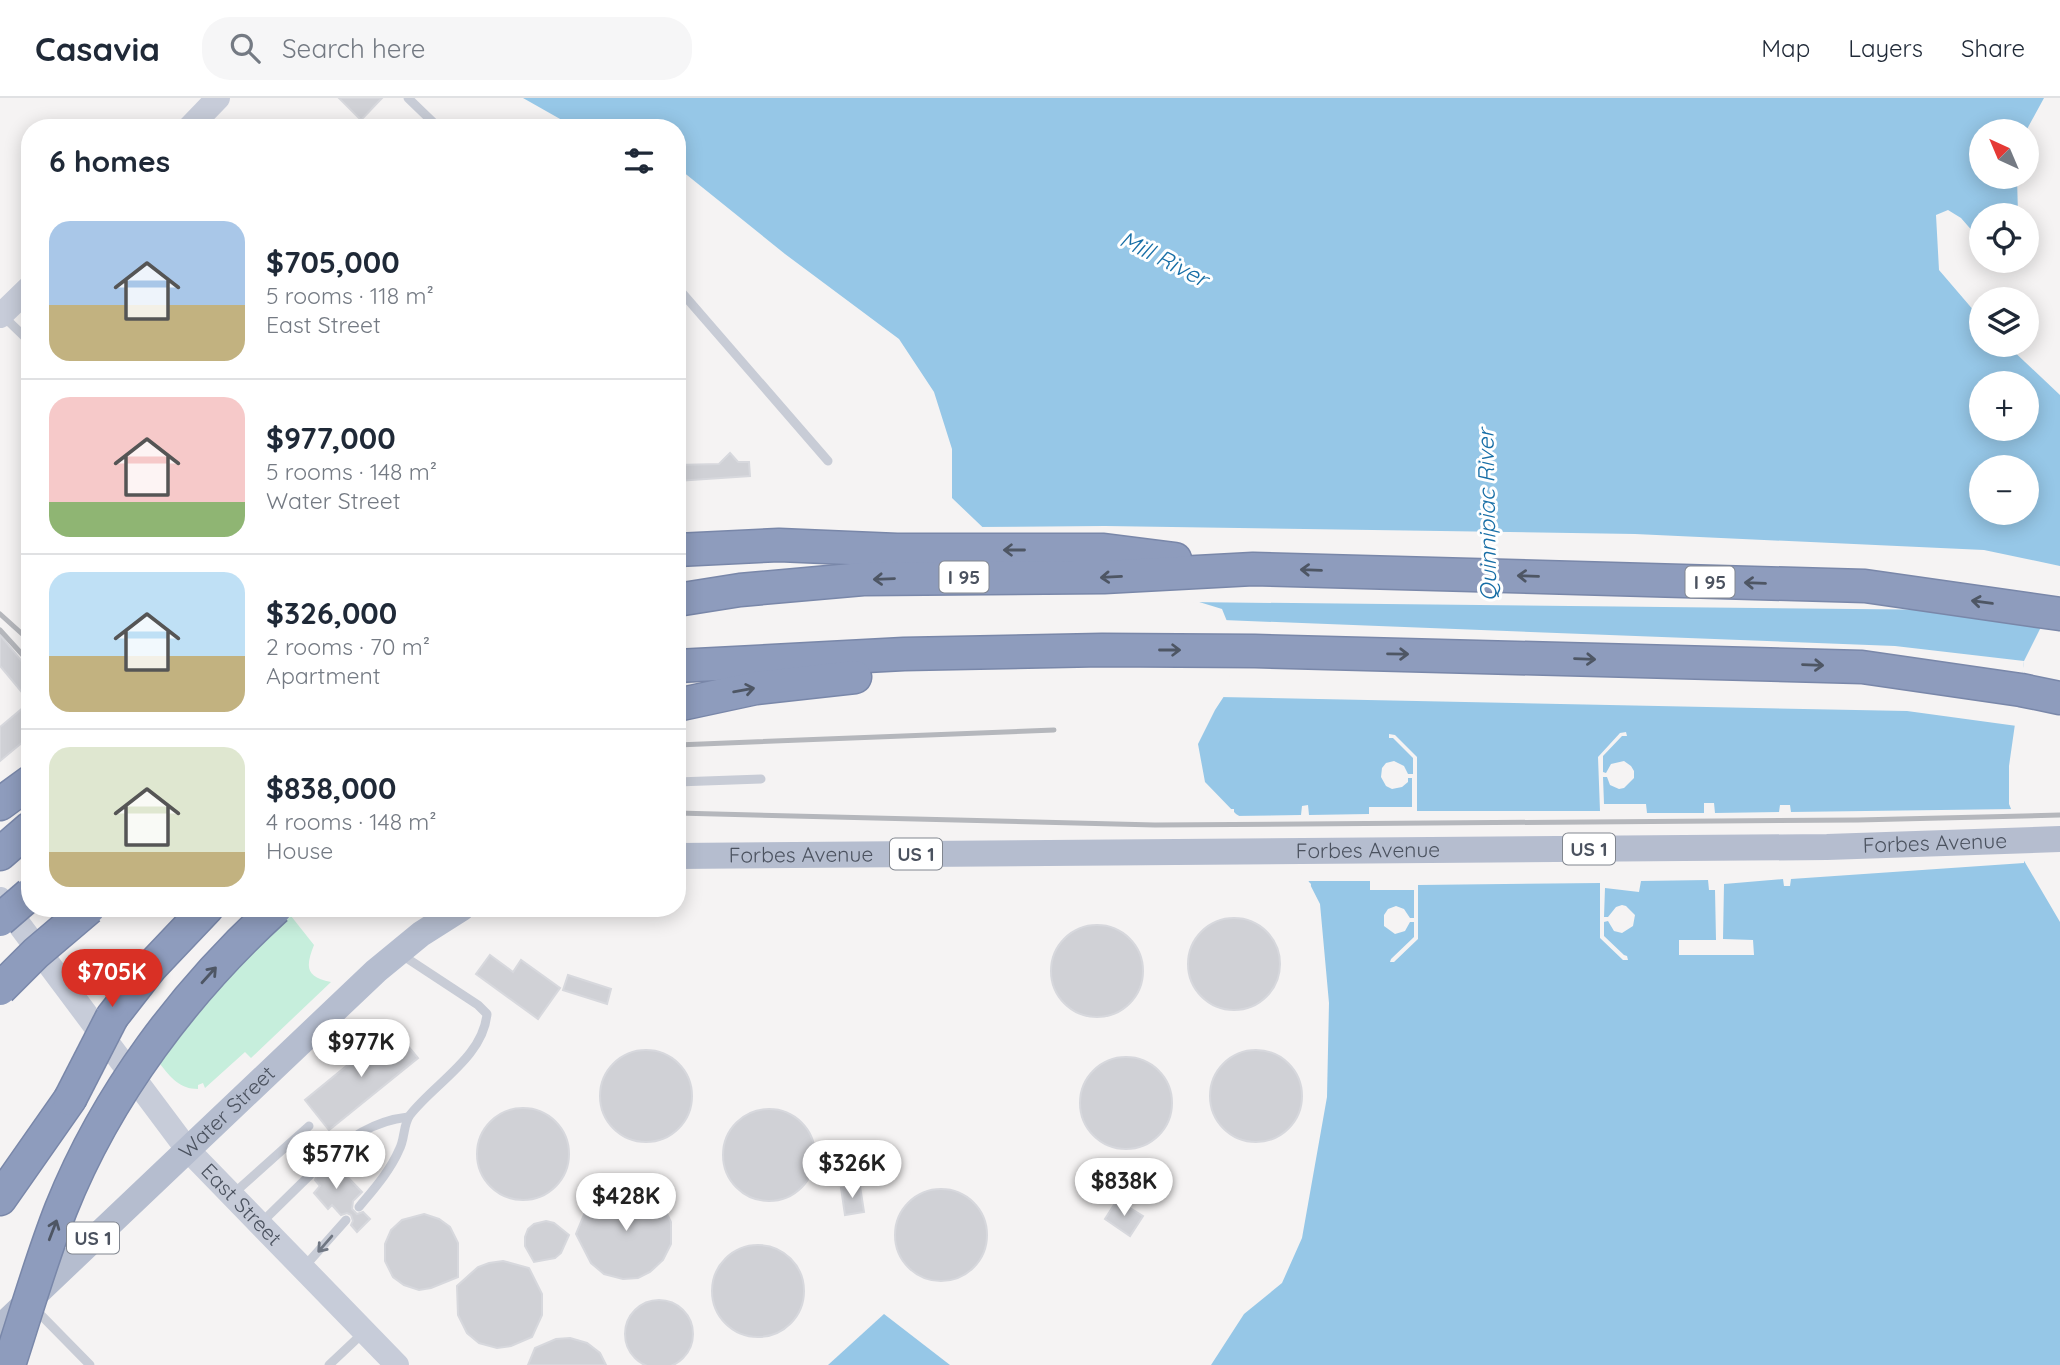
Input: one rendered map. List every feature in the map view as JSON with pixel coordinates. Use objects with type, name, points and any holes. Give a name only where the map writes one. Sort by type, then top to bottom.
[{"type":"highway","points":[[686,550],[779,545],[898,550],[1104,550],[1253,569]]},
{"type":"highway","points":[[686,564],[898,550]]},
{"type":"highway","name":"I 95","points":[[686,599],[764,587],[863,579],[1104,577],[1253,569],[1865,586],[2060,614]]},
{"type":"highway","points":[[686,666],[904,654],[1102,650],[1255,651],[1861,667],[2060,698]]},
{"type":"highway","points":[[686,703],[716,695],[793,683],[908,675],[1102,650]]},
{"type":"highway","points":[[0,804],[21,789]]},
{"type":"highway","points":[[0,854],[21,836]]},
{"type":"highway","points":[[0,920],[21,902]]},
{"type":"highway","points":[[0,989],[79,917]]},
{"type":"highway","points":[[0,1199],[112,1017],[151,967],[199,917]]},
{"type":"highway","points":[[9,1365],[62,1208],[91,1144],[153,1045],[201,984],[267,917]]},
{"type":"highway","points":[[0,1174],[65,1093]]},
{"type":"main road","points":[[197,119],[218,98]]},
{"type":"main road","points":[[1,316],[21,296]]},
{"type":"main road","name":"Forbes Avenue","points":[[686,856],[1826,847],[2060,839]]},
{"type":"main road","name":"East Street","points":[[0,899],[187,1149],[397,1365]]},
{"type":"main road","name":"Water Street","points":[[0,1328],[376,971],[447,917]]},
{"type":"lane","points":[[408,98],[430,119]]},
{"type":"lane","points":[[686,297],[828,461]]},
{"type":"lane","points":[[1,316],[21,334]]},
{"type":"lane","points":[[686,782],[761,779]]},
{"type":"lane","points":[[359,1207],[383,1178],[400,1149],[408,1117],[471,1052],[486,1027],[487,1014],[478,1005],[398,952]]},
{"type":"lane","points":[[323,1162],[358,1134],[378,1123],[408,1117]]},
{"type":"lane","points":[[232,1195],[309,1126]]},
{"type":"lane","points":[[260,1223],[310,1175]]},
{"type":"lane","points":[[303,1268],[346,1220]]},
{"type":"lane","points":[[27,1301],[90,1365]]},
{"type":"lane","points":[[329,1365],[365,1332]]},
{"type":"green space","points":[[292,917],[314,945],[309,960],[312,974],[331,982],[251,1058],[245,1052],[205,1088],[203,1083],[198,1085],[198,1089],[176,1082],[160,1064],[221,987]]},
{"type":"water","points":[[523,98],[2044,98],[2033,119],[1969,119],[1969,189],[2017,189],[2018,203],[1969,203],[1969,227],[1948,210],[1936,215],[1939,270],[1969,305],[1969,357],[2020,357],[2035,371],[1969,371],[1969,441],[2039,441],[2039,375],[2060,395],[2060,589],[2024,661],[2009,766],[2009,804],[2024,840],[2023,859],[2060,922],[2060,1365],[1211,1365],[1244,1314],[1282,1283],[1302,1238],[1327,1097],[1329,1003],[1320,904],[1292,849],[1236,814],[1205,782],[1198,744],[1232,684],[1235,641],[1222,609],[996,540],[952,498],[952,449],[934,392],[899,339],[785,254],[686,174],[686,119],[560,119]]},
{"type":"water","points":[[884,1314],[950,1365],[828,1365]]},
{"type":"pier","points":[[1105,526],[1635,534],[1984,550],[2060,566],[2060,590],[2049,611],[1187,602],[995,543],[977,527]]},
{"type":"pier","points":[[1223,620],[1895,646],[2024,661],[2017,726],[1907,711],[1219,697],[1229,683],[1232,641]]},
{"type":"pier","points":[[1626,732],[1627,736],[1622,736],[1603,756],[1603,772],[1606,773],[1611,764],[1624,761],[1634,771],[1634,778],[1624,788],[1619,789],[1610,785],[1607,777],[1603,777],[1604,804],[1646,804],[1647,813],[1704,813],[1704,803],[1714,803],[1715,813],[1779,812],[1780,805],[1790,805],[1791,812],[2015,809],[2024,832],[2024,863],[1791,879],[1790,886],[1784,886],[1783,879],[1724,884],[1723,939],[1753,940],[1754,955],[1679,955],[1679,940],[1716,940],[1715,890],[1709,890],[1708,880],[1641,881],[1639,892],[1605,888],[1604,917],[1608,917],[1616,907],[1622,905],[1635,915],[1633,926],[1622,933],[1614,931],[1608,921],[1604,922],[1604,936],[1627,956],[1628,960],[1623,960],[1600,938],[1600,883],[1418,885],[1418,939],[1394,962],[1390,962],[1414,937],[1414,922],[1410,922],[1405,931],[1395,934],[1384,926],[1384,915],[1388,909],[1396,906],[1404,909],[1410,918],[1414,918],[1414,890],[1370,890],[1370,881],[1308,881],[1311,884],[1310,892],[1289,851],[1234,817],[1227,809],[1234,809],[1234,816],[1301,815],[1302,806],[1308,805],[1309,815],[1369,814],[1369,807],[1412,807],[1412,778],[1408,778],[1408,782],[1402,787],[1392,789],[1386,786],[1381,777],[1386,763],[1394,761],[1404,766],[1408,774],[1413,774],[1413,758],[1393,738],[1389,738],[1389,734],[1395,735],[1417,757],[1417,811],[1600,811],[1598,757],[1620,733]]},
{"type":"building","points":[[339,98],[382,98],[362,119]]},
{"type":"building","points":[[730,453],[738,462],[749,462],[750,476],[686,480],[686,465],[719,464]]},
{"type":"building","points":[[0,635],[21,660],[21,691],[0,666]]},
{"type":"building","points":[[21,710],[21,744],[0,761],[0,727]]},
{"type":"building","points":[[1234,918],[1252,922],[1267,931],[1276,946],[1280,964],[1276,982],[1267,997],[1252,1006],[1234,1010],[1216,1006],[1201,997],[1192,982],[1188,964],[1192,946],[1201,931],[1216,922]]},
{"type":"building","points":[[1097,925],[1115,928],[1130,938],[1140,953],[1143,971],[1140,989],[1130,1004],[1115,1014],[1097,1017],[1079,1014],[1064,1004],[1054,989],[1051,971],[1054,953],[1064,938],[1079,928]]},
{"type":"building","points":[[490,955],[513,972],[521,960],[560,988],[538,1019],[476,974]]},
{"type":"building","points":[[568,975],[611,989],[607,1004],[563,990]]},
{"type":"building","points":[[393,1028],[418,1058],[329,1130],[305,1100]]},
{"type":"building","points":[[646,1050],[664,1054],[679,1063],[688,1078],[692,1096],[688,1114],[679,1129],[664,1138],[646,1142],[628,1138],[613,1129],[604,1114],[600,1096],[604,1078],[613,1063],[628,1054]]},
{"type":"building","points":[[1256,1050],[1274,1054],[1289,1063],[1298,1078],[1302,1096],[1298,1114],[1289,1129],[1274,1138],[1256,1142],[1238,1138],[1223,1129],[1214,1114],[1210,1096],[1214,1078],[1223,1063],[1238,1054]]},
{"type":"building","points":[[1126,1057],[1144,1061],[1159,1070],[1168,1085],[1172,1103],[1168,1121],[1159,1136],[1144,1145],[1126,1149],[1108,1145],[1093,1136],[1084,1121],[1080,1103],[1084,1085],[1093,1070],[1108,1061]]},
{"type":"building","points":[[523,1108],[541,1112],[556,1121],[565,1136],[569,1154],[565,1172],[556,1187],[541,1196],[523,1200],[505,1196],[490,1187],[481,1172],[477,1154],[481,1136],[490,1121],[505,1112]]},
{"type":"building","points":[[769,1109],[787,1113],[802,1122],[811,1137],[815,1155],[811,1173],[802,1188],[787,1197],[769,1201],[751,1197],[736,1188],[727,1173],[723,1155],[727,1137],[736,1122],[751,1113]]},
{"type":"building","points":[[313,1152],[318,1157],[318,1167],[328,1167],[332,1171],[337,1166],[362,1192],[353,1201],[352,1209],[357,1214],[363,1212],[370,1219],[357,1232],[351,1225],[351,1215],[341,1215],[332,1205],[328,1209],[314,1193],[320,1186],[315,1180],[317,1173],[311,1168],[305,1170],[300,1165]]},
{"type":"building","points":[[629,1186],[648,1191],[661,1202],[671,1222],[671,1244],[663,1260],[650,1272],[638,1278],[623,1279],[604,1274],[591,1263],[576,1234],[588,1205],[596,1198],[615,1190],[614,1188]]},
{"type":"building","points":[[860,1186],[864,1212],[845,1215],[841,1188]]},
{"type":"building","points":[[941,1189],[959,1192],[974,1202],[984,1217],[987,1235],[984,1253],[974,1268],[959,1278],[941,1281],[923,1278],[908,1268],[898,1253],[895,1235],[898,1217],[908,1202],[923,1192]]},
{"type":"building","points":[[1117,1200],[1143,1216],[1130,1236],[1105,1219]]},
{"type":"building","points":[[424,1214],[439,1219],[450,1227],[458,1243],[458,1277],[419,1290],[404,1285],[393,1277],[385,1261],[385,1244],[391,1230],[402,1220]]},
{"type":"building","points":[[546,1221],[554,1223],[569,1235],[561,1253],[555,1258],[534,1262],[525,1246],[525,1237],[534,1224]]},
{"type":"building","points":[[758,1245],[776,1248],[791,1258],[801,1273],[804,1291],[801,1309],[791,1324],[776,1334],[758,1337],[740,1334],[725,1324],[715,1309],[712,1291],[715,1273],[725,1258],[740,1248]]},
{"type":"building","points":[[503,1261],[529,1268],[542,1294],[542,1315],[532,1337],[511,1346],[497,1348],[479,1343],[467,1333],[458,1315],[457,1286],[478,1267]]},
{"type":"building","points":[[652,1301],[666,1301],[678,1306],[687,1315],[692,1327],[692,1341],[687,1353],[669,1366],[649,1366],[640,1362],[631,1353],[626,1341],[626,1327],[631,1315],[640,1306]]},
{"type":"building","points":[[570,1338],[587,1343],[600,1353],[606,1365],[528,1365],[535,1348],[556,1339]]},
{"type":"railway","points":[[0,614],[21,633]]},
{"type":"railway","points":[[0,630],[21,653]]},
{"type":"railway","points":[[686,745],[1054,730]]},
{"type":"railway","points":[[686,813],[1155,825],[1858,820],[2060,815]]},
{"type":"water label","name":"Mill River","points":[[1164,259]]},
{"type":"water label","name":"Quinnipiac River","points":[[1487,515]]}]
